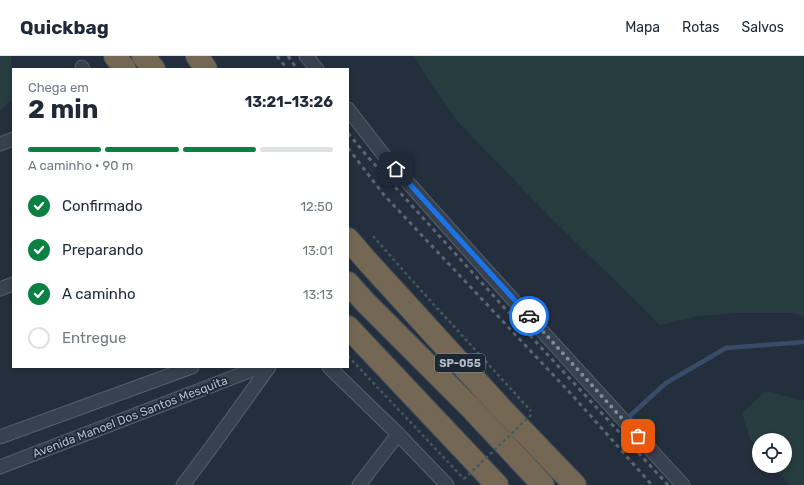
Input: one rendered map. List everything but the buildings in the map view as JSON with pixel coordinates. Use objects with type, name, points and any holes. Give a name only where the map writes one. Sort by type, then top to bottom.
[{"type":"highway","points":[[115,56],[124,68]]},
{"type":"highway","points":[[143,56],[153,68]]},
{"type":"highway","points":[[197,56],[205,68]]},
{"type":"highway","name":"SP-055","points":[[349,240],[497,403],[575,485]]},
{"type":"highway","points":[[349,284],[470,407],[543,485]]},
{"type":"highway","points":[[349,328],[498,485]]},
{"type":"street","points":[[306,56],[315,68]]},
{"type":"street","points":[[349,110],[386,158],[486,270],[683,485]]},
{"type":"street","points":[[0,144],[12,139]]},
{"type":"street","points":[[0,289],[12,284]]},
{"type":"street","points":[[349,338],[376,357]]},
{"type":"street","name":"Avenida Manoel Dos Santos Mesquita","points":[[0,437],[189,368]]},
{"type":"street","name":"Avenida Manoel Dos Santos Mesquita","points":[[0,467],[257,368]]},
{"type":"street","points":[[183,485],[268,368]]},
{"type":"street","points":[[330,368],[398,434],[447,485]]},
{"type":"street","points":[[359,485],[398,434]]},
{"type":"path","points":[[349,357],[464,479],[533,413],[373,236]]},
{"type":"green space","points":[[0,56],[11,56],[12,100],[0,110]]},
{"type":"green space","points":[[414,56],[804,56],[804,316],[790,313],[739,313],[699,316],[660,325],[548,215],[459,123],[429,81]]},
{"type":"green space","points":[[766,391],[804,401],[804,485],[790,485],[779,473],[792,473],[792,433],[752,433],[752,441],[742,413]]},
{"type":"waterway","points":[[631,415],[666,383],[726,348],[804,342]]},
{"type":"railway","points":[[277,56],[286,68]]},
{"type":"railway","points":[[288,56],[296,68]]},
{"type":"railway","points":[[349,134],[500,303],[668,485]]},
{"type":"railway","points":[[349,149],[384,195],[573,396],[652,485]]},
{"type":"way so far","points":[[529,316],[638,436]]},
{"type":"route","points":[[396,169],[529,316]]}]
